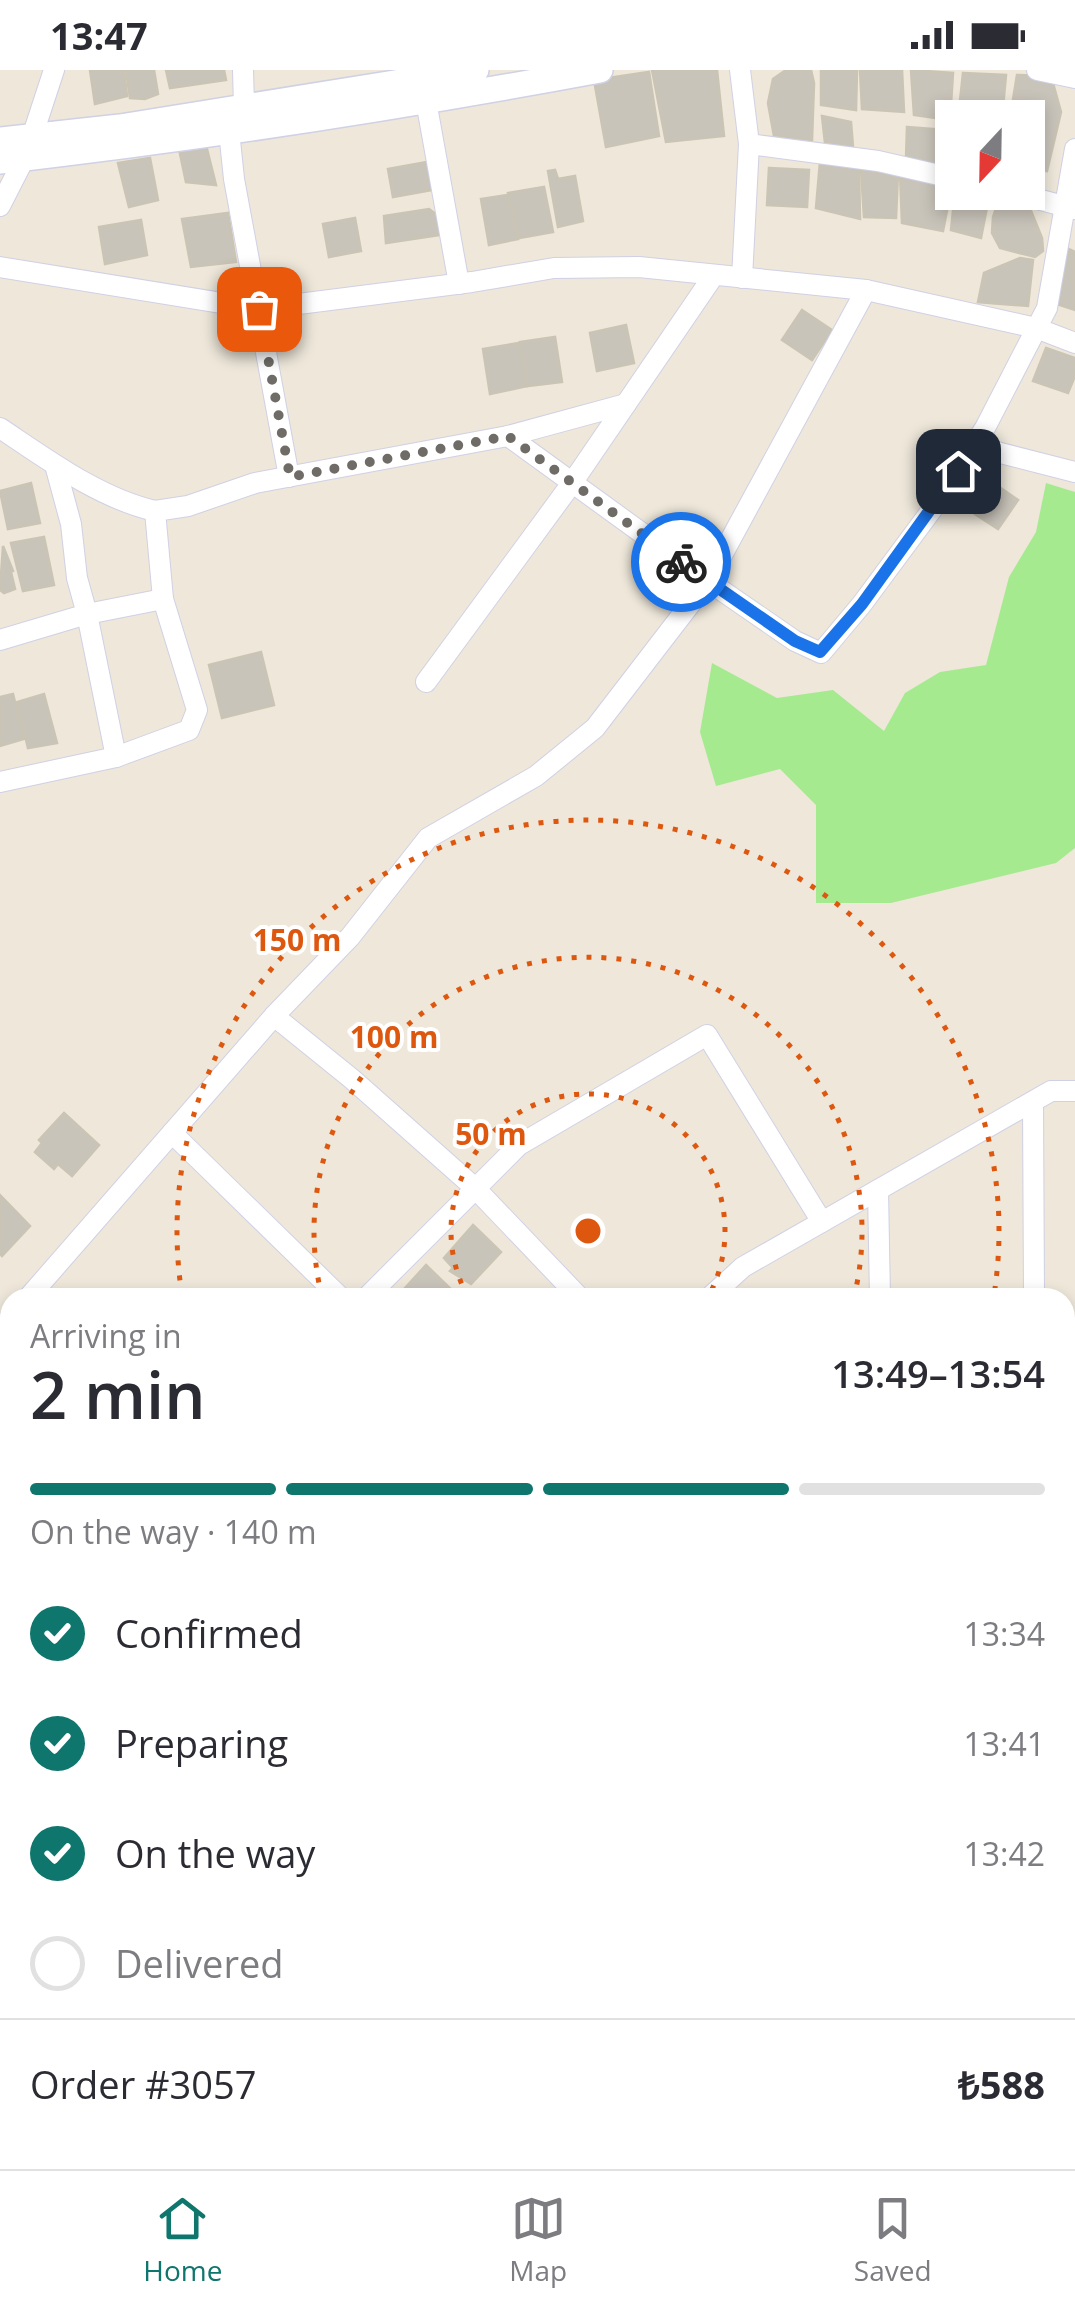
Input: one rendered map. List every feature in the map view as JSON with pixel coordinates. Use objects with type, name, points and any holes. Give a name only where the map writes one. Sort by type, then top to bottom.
[{"type":"street","points":[[0,206],[54,70]]},
{"type":"street","points":[[243,70],[244,107]]},
{"type":"street","points":[[19,152],[244,107],[436,73],[476,70]]},
{"type":"street","points":[[0,140],[19,152],[229,131],[600,70]]},
{"type":"street","points":[[740,70],[749,144],[742,278]]},
{"type":"street","points":[[1038,70],[1075,78]]},
{"type":"street","points":[[426,101],[459,284]]},
{"type":"street","points":[[229,131],[234,180],[290,477]]},
{"type":"street","points":[[749,144],[878,160],[935,174]]},
{"type":"street","points":[[508,436],[708,582],[795,641],[820,652],[874,589],[942,496],[1047,308],[1070,208],[1075,149]]},
{"type":"street","points":[[1045,201],[1070,208]]},
{"type":"street","points":[[0,268],[259,309],[554,268],[639,267],[866,290],[1036,328],[1075,343]]},
{"type":"street","points":[[426,682],[572,483],[714,275]]},
{"type":"street","points":[[37,1288],[274,1016],[350,937],[428,838],[536,776],[595,728],[708,582],[866,290]]},
{"type":"street","points":[[0,428],[55,465],[125,504],[155,511],[188,506],[255,483],[508,436],[626,404]]},
{"type":"street","points":[[973,446],[1075,472]]},
{"type":"street","points":[[55,465],[72,524],[78,578],[116,758]]},
{"type":"street","points":[[0,782],[116,758],[189,730],[197,710],[163,599],[155,511]]},
{"type":"street","points":[[0,640],[86,614],[163,599]]},
{"type":"street","points":[[274,1016],[352,1078],[475,1188],[570,1288]]},
{"type":"street","points":[[376,1288],[520,1145],[707,1035],[822,1222]]},
{"type":"street","points":[[734,1287],[822,1222],[1052,1091],[1075,1091]]},
{"type":"street","points":[[1033,1102],[1034,1288]]},
{"type":"street","points":[[172,1133],[330,1288]]},
{"type":"street","points":[[878,1190],[880,1288]]},
{"type":"green space","points":[[1046,483],[1075,492],[1075,848],[1056,863],[891,903],[816,903],[816,805],[780,769],[716,786],[700,732],[712,663],[777,698],[833,690],[884,731],[905,693],[940,672],[986,665],[1009,577],[1036,532]]},
{"type":"building","points":[[90,70],[124,70],[127,96],[95,104]]},
{"type":"building","points":[[126,70],[154,70],[158,94],[145,99],[130,98]]},
{"type":"building","points":[[166,70],[224,70],[226,80],[170,88]]},
{"type":"building","points":[[652,70],[717,70],[724,136],[666,142]]},
{"type":"building","points":[[786,70],[811,70],[812,140],[774,136],[768,103],[773,79]]},
{"type":"building","points":[[821,70],[857,70],[856,110],[821,105]]},
{"type":"building","points":[[860,70],[902,70],[904,112],[862,109]]},
{"type":"building","points":[[911,70],[953,73],[951,100],[935,100],[935,118],[914,115]]},
{"type":"building","points":[[649,72],[659,136],[606,147],[594,80]]},
{"type":"building","points":[[963,73],[1006,75],[1004,100],[960,100]]},
{"type":"building","points":[[1017,75],[1051,76],[1061,112],[1047,171],[1045,100],[1013,100]]},
{"type":"building","points":[[822,116],[851,122],[853,147],[825,143]]},
{"type":"building","points":[[907,127],[935,129],[935,164],[906,159]]},
{"type":"building","points":[[206,145],[216,185],[186,182],[179,149]]},
{"type":"building","points":[[150,158],[158,200],[129,207],[118,163]]},
{"type":"building","points":[[427,162],[432,190],[393,197],[388,169]]},
{"type":"building","points":[[820,162],[859,168],[860,219],[816,208]]},
{"type":"building","points":[[769,168],[809,170],[807,207],[767,205]]},
{"type":"building","points":[[555,170],[558,179],[575,176],[583,221],[558,227],[548,171]]},
{"type":"building","points":[[861,170],[898,173],[896,218],[864,217]]},
{"type":"building","points":[[900,173],[935,181],[935,210],[947,210],[943,231],[902,223]]},
{"type":"building","points":[[544,187],[553,232],[519,238],[508,193]]},
{"type":"building","points":[[508,195],[518,239],[489,245],[481,199]]},
{"type":"building","points":[[429,209],[437,215],[440,235],[386,243],[384,216]]},
{"type":"building","points":[[953,210],[986,210],[981,238],[951,230]]},
{"type":"building","points":[[995,210],[1030,210],[1043,251],[1035,257],[1000,248],[992,233]]},
{"type":"building","points":[[228,213],[236,262],[191,267],[182,219]]},
{"type":"building","points":[[355,218],[361,251],[329,257],[323,224]]},
{"type":"building","points":[[141,220],[147,255],[105,264],[99,227]]},
{"type":"building","points":[[1069,249],[1075,252],[1075,310],[1057,304]]},
{"type":"building","points":[[1020,258],[1033,260],[1028,306],[978,302],[984,273]]},
{"type":"building","points":[[802,310],[832,330],[812,360],[782,340]]},
{"type":"building","points":[[626,325],[634,363],[597,371],[590,333]]},
{"type":"building","points":[[555,337],[562,382],[527,386],[520,342]]},
{"type":"building","points":[[519,343],[527,386],[490,394],[483,349]]},
{"type":"building","points":[[1046,348],[1075,358],[1075,376],[1068,393],[1033,381]]},
{"type":"building","points":[[979,473],[1018,500],[998,529],[958,503]]},
{"type":"building","points":[[31,483],[40,523],[8,529],[0,491]]},
{"type":"building","points":[[44,537],[54,585],[23,591],[11,543]]},
{"type":"building","points":[[3,546],[15,589],[4,593],[0,590]]},
{"type":"building","points":[[261,652],[274,705],[222,718],[209,665]]},
{"type":"building","points":[[13,694],[24,739],[0,746],[0,697]]},
{"type":"building","points":[[44,694],[57,743],[28,748],[17,702]]},
{"type":"building","points":[[64,1113],[99,1145],[72,1176],[58,1164],[54,1169],[35,1152],[42,1143],[39,1140]]},
{"type":"building","points":[[0,1195],[30,1226],[2,1256],[0,1254]]},
{"type":"building","points":[[473,1225],[501,1252],[471,1284],[450,1271],[453,1268],[444,1258]]},
{"type":"building","points":[[426,1265],[450,1288],[405,1288]]},
{"type":"way so far","points":[[259,309],[290,477],[508,436],[681,562]]},
{"type":"route","points":[[681,562],[795,641],[820,652],[862,604],[958,471]]}]
